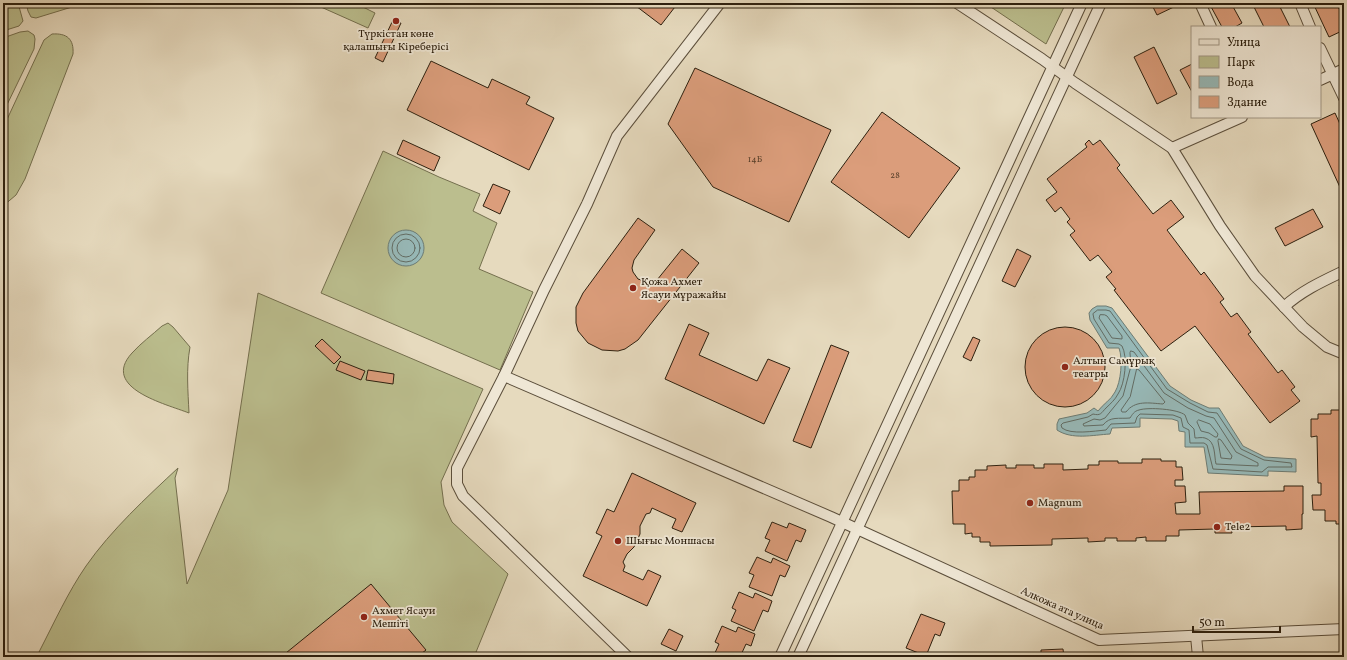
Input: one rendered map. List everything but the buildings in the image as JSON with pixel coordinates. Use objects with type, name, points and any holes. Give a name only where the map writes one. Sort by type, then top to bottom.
[{"type":"street","points":[[628,657],[463,496],[457,484],[457,468],[504,376],[544,290],[587,204],[617,136],[720,3]]},
{"type":"street","points":[[957,3],[1172,148],[1220,226],[1255,276],[1303,327],[1327,347],[1344,354]]},
{"type":"street","points":[[780,657],[1082,3]]},
{"type":"street","points":[[798,657],[1101,3]]},
{"type":"street","points":[[1200,3],[1211,26]]},
{"type":"street","points":[[1300,3],[1310,26]]},
{"type":"street","points":[[1321,50],[1344,98]]},
{"type":"street","points":[[1321,80],[1344,69]]},
{"type":"street","points":[[1172,148],[1240,118]]},
{"type":"street","points":[[1284,307],[1293,299],[1313,286],[1344,271]]},
{"type":"street","name":"Алкожа ата улица","points":[[504,376],[858,529],[1099,640],[1344,629]]},
{"type":"street","points":[[1196,636],[1198,657]]},
{"type":"green space","points":[[18,3],[23,21],[19,26],[3,31],[3,4]]},
{"type":"green space","points":[[26,3],[85,3],[36,18],[31,17]]},
{"type":"green space","points":[[312,3],[355,3],[375,13],[368,28]]},
{"type":"green space","points":[[985,3],[1048,3],[1064,7],[1046,44]]},
{"type":"green space","points":[[28,31],[34,35],[34,49],[3,113],[3,38]]},
{"type":"green space","points":[[52,34],[66,36],[71,41],[73,54],[25,179],[16,195],[3,206],[3,128],[44,40]]},
{"type":"green space","points":[[383,151],[480,194],[473,211],[497,223],[479,269],[533,292],[500,370],[321,293]]},
{"type":"green space","points":[[258,293],[483,389],[441,482],[444,505],[452,522],[508,574],[474,657],[47,657],[39,652],[73,586],[86,566],[130,514],[178,468],[175,478],[187,584],[228,490]]},
{"type":"green space","points":[[168,323],[190,347],[188,372],[189,413],[166,405],[140,393],[130,385],[124,376],[124,365],[132,353],[162,326]]},
{"type":"water","points":[[409,230],[419,235],[423,241],[423,255],[419,261],[413,265],[403,266],[393,261],[389,255],[388,245],[393,235],[399,231]]},
{"type":"water","points":[[1097,306],[1112,308],[1170,386],[1191,400],[1209,408],[1219,408],[1243,446],[1265,457],[1296,459],[1296,472],[1268,471],[1268,476],[1208,473],[1204,447],[1185,447],[1185,432],[1179,431],[1178,421],[1172,419],[1140,418],[1140,427],[1112,428],[1110,434],[1090,436],[1069,435],[1057,430],[1059,419],[1087,413],[1094,408],[1098,411],[1115,392],[1119,382],[1121,358],[1119,348],[1107,348],[1090,320],[1089,313]]},
{"type":"place","name":"Түркістан көне қалашығы Кіреберісі","points":[[396,21]]},
{"type":"place","name":"Қожа Ахмет Ясауи мұражайы","points":[[633,288]]},
{"type":"place","name":"Алтын Самұрық театры","points":[[1065,367]]},
{"type":"place","name":"Magnum","points":[[1030,503]]},
{"type":"place","name":"Tele2","points":[[1217,527]]},
{"type":"place","name":"Шығыс Моншасы","points":[[618,541]]},
{"type":"place","name":"Ахмет Ясауи Мешіті","points":[[364,617]]}]
